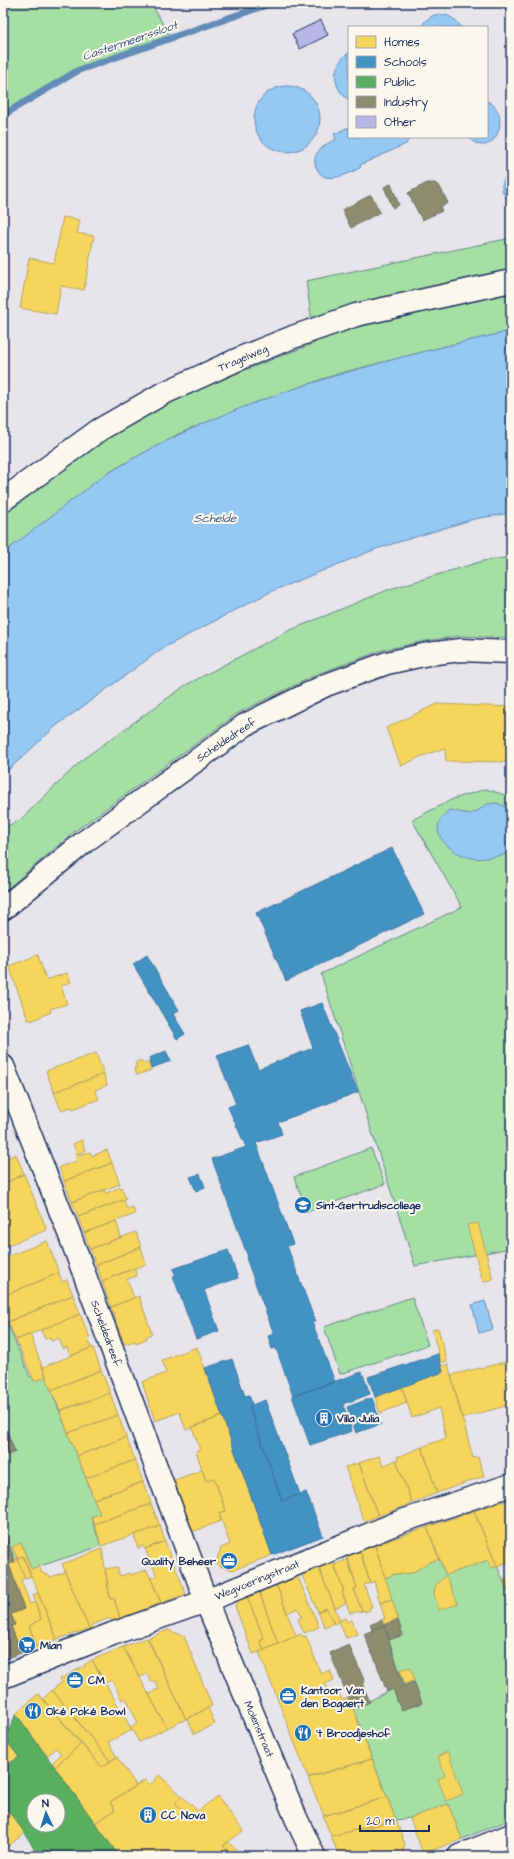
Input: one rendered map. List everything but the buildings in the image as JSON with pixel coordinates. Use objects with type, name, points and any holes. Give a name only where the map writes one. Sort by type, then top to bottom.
[{"type":"street","name":"Tragelweg","points":[[3,500],[99,430],[162,394],[244,357],[293,337],[356,315],[511,281]]},
{"type":"street","name":"Scheldedreef","points":[[3,909],[84,842],[245,725],[326,685],[387,663],[428,654],[461,650],[511,652]]},
{"type":"street","name":"Scheldedreef","points":[[3,1066],[69,1233],[206,1601]]},
{"type":"street","name":"Wegvoeringstraat","points":[[3,1677],[112,1634],[206,1601],[402,1521],[511,1485]]},
{"type":"street","name":"Molenstraat","points":[[206,1601],[296,1818],[314,1856]]},
{"type":"street","points":[[458,1856],[511,1835]]},
{"type":"green space","points":[[3,3],[151,3],[171,38],[79,70],[3,116]]},
{"type":"green space","points":[[511,238],[511,331],[337,374],[260,401],[178,434],[106,474],[3,554],[3,516],[105,439],[155,411],[207,386],[315,343],[306,281]]},
{"type":"green space","points":[[511,557],[511,638],[460,636],[425,641],[383,650],[320,673],[238,713],[75,831],[6,890],[3,888],[3,828],[20,820],[83,759],[186,685],[288,631],[390,589],[483,561]]},
{"type":"green space","points":[[486,789],[511,797],[511,1248],[415,1266],[321,974],[462,907],[412,820],[453,799]]},
{"type":"green space","points":[[371,1148],[385,1184],[307,1212],[294,1177]]},
{"type":"green space","points":[[412,1297],[428,1345],[340,1374],[324,1327]]},
{"type":"green space","points":[[3,1313],[30,1377],[32,1376],[34,1381],[46,1377],[100,1514],[91,1517],[101,1546],[31,1569],[21,1543],[13,1547],[17,1558],[14,1559],[3,1527],[3,1456],[15,1452],[3,1421]]},
{"type":"green space","points":[[439,1559],[446,1575],[488,1560],[491,1568],[497,1566],[511,1599],[511,1819],[462,1839],[448,1804],[410,1818],[396,1820],[353,1709],[393,1689],[401,1710],[422,1703],[414,1682],[404,1686],[389,1640],[402,1635],[385,1578],[394,1574],[412,1573],[427,1563]]},
{"type":"water","points":[[434,15],[446,15],[456,21],[460,26],[422,26],[425,21]]},
{"type":"water","points":[[348,54],[348,99],[343,95],[336,83],[336,70],[343,58]]},
{"type":"water","points":[[280,86],[294,86],[306,91],[315,100],[320,112],[318,132],[311,143],[294,152],[280,152],[268,147],[259,138],[254,126],[254,112],[259,100],[268,91]]},
{"type":"water","points":[[488,102],[495,107],[499,115],[500,125],[493,141],[486,145],[477,144],[469,138],[488,138]]},
{"type":"water","points":[[348,127],[348,138],[409,138],[406,144],[360,165],[361,167],[349,173],[330,178],[323,176],[319,172],[315,164],[315,159],[316,154],[323,147],[336,139],[334,134]]},
{"type":"water","points":[[511,174],[511,202],[507,199],[503,192],[502,184]]},
{"type":"water","name":"Schelde","points":[[511,331],[511,513],[474,519],[376,549],[270,592],[163,648],[56,726],[3,775],[3,554],[11,547],[103,476],[153,448],[201,424],[251,404],[355,370]]},
{"type":"water","points":[[497,803],[511,809],[511,847],[504,855],[480,859],[467,857],[450,848],[441,839],[438,825],[449,810],[469,814],[476,812],[487,804]]},
{"type":"water","points":[[485,1301],[493,1329],[479,1333],[472,1305]]},
{"type":"waterway","name":"Castermeerssloot","points":[[3,115],[79,70],[272,3]]},
{"type":"place","name":"Sint-Gertrudiscollege","points":[[303,1205]]},
{"type":"place","name":"Villa Julia","points":[[324,1418]]},
{"type":"place","name":"Quality Beheer","points":[[229,1561]]},
{"type":"place","name":"Mian","points":[[27,1645]]},
{"type":"place","name":"CM","points":[[75,1680]]},
{"type":"place","name":"Kantoor Van den Bogaert","points":[[288,1696]]},
{"type":"place","name":"Oké Poké Bowl","points":[[33,1711]]},
{"type":"place","name":"'t Broodjeshof","points":[[303,1733]]},
{"type":"place","name":"CC Nova","points":[[148,1815]]}]
